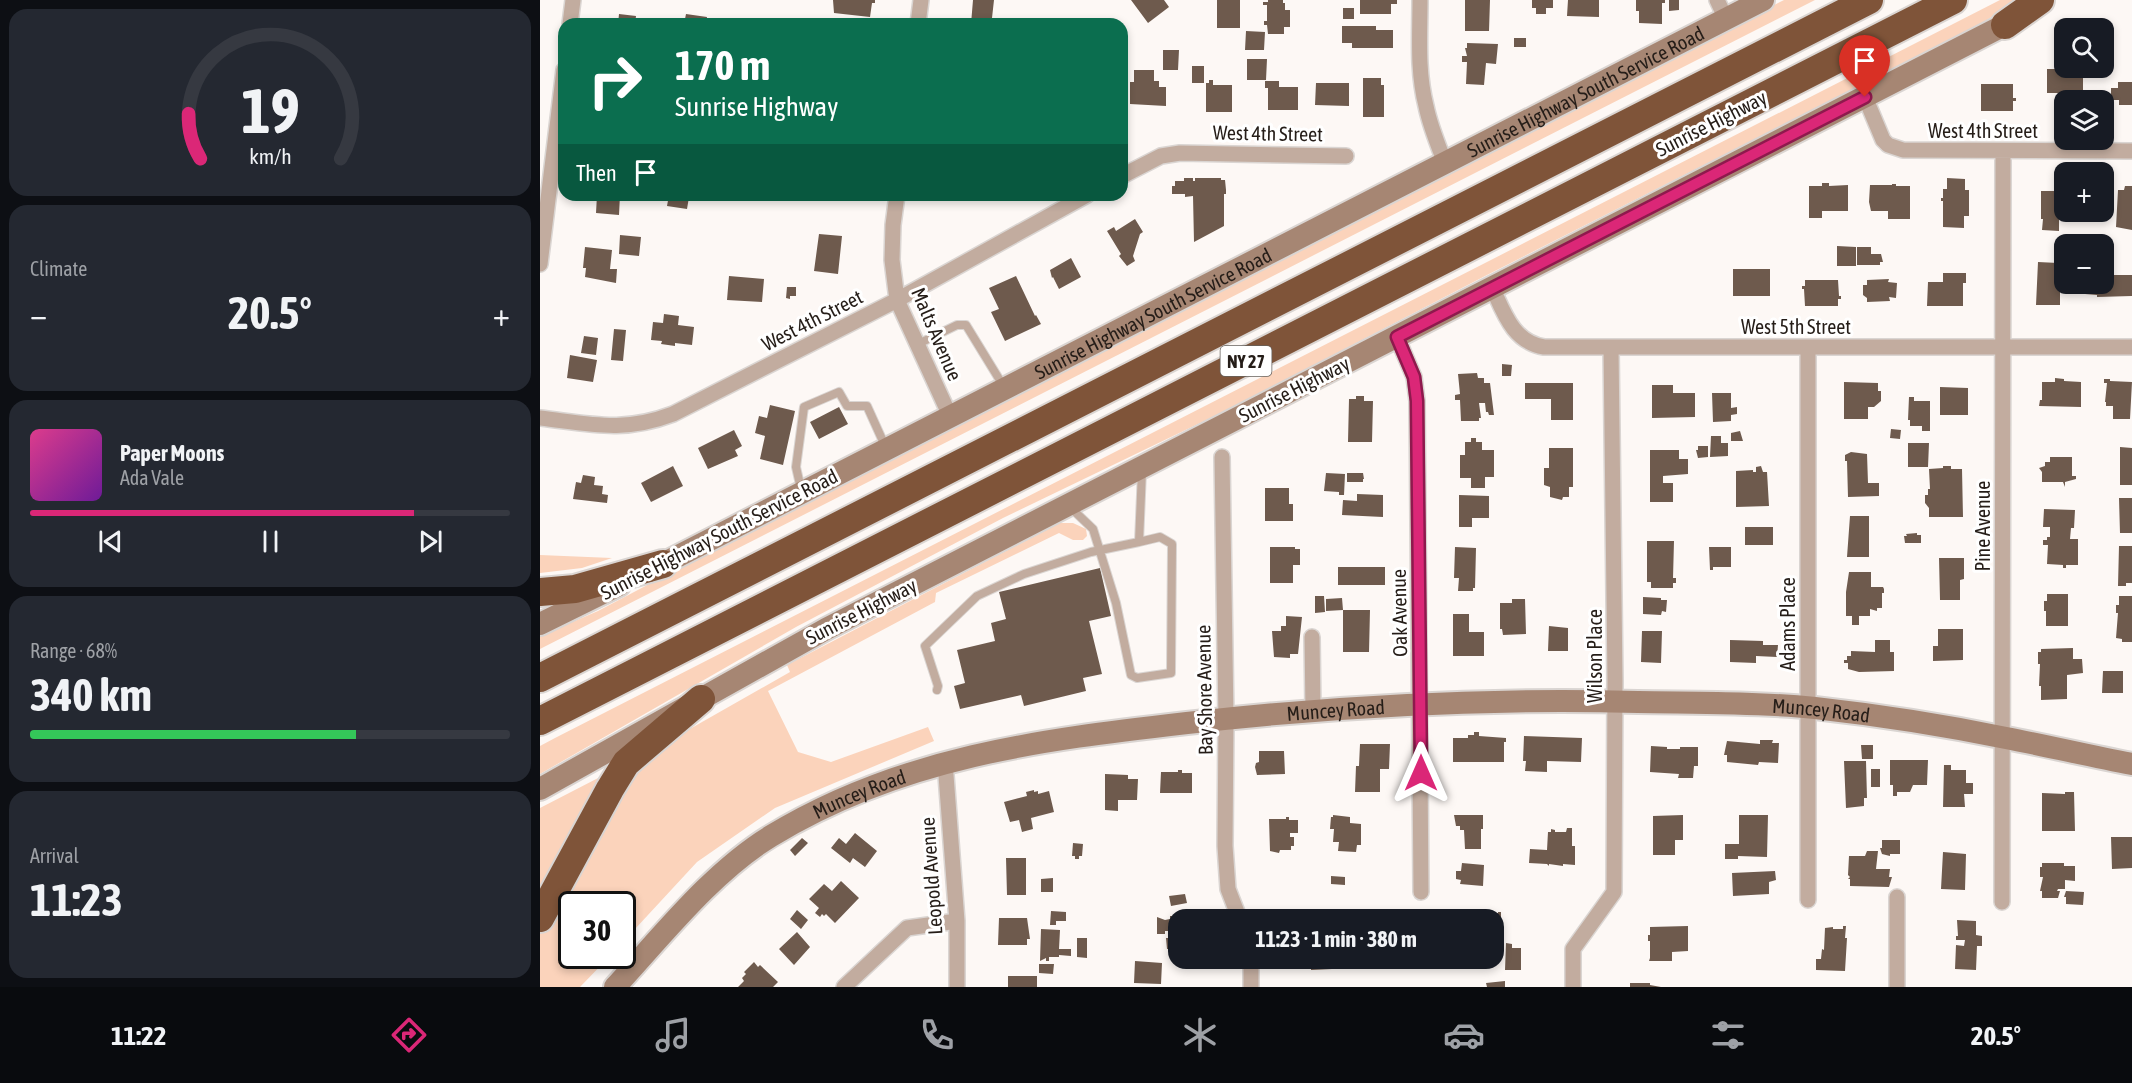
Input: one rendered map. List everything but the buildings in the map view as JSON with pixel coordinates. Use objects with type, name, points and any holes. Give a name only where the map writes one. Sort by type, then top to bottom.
[{"type":"highway","name":"Sunrise Highway","points":[[540,678],[1869,0]]},
{"type":"highway","name":"Sunrise Highway","points":[[540,721],[1953,0]]},
{"type":"highway","points":[[2006,25],[2040,0]]},
{"type":"highway","points":[[540,592],[575,589],[663,564]]},
{"type":"highway","points":[[540,918],[626,763],[701,699]]},
{"type":"main road","name":"Sunrise Highway South Service Road","points":[[540,624],[663,564],[1445,163],[1721,10],[1764,0]]},
{"type":"main road","name":"Sunrise Highway","points":[[540,789],[816,634],[2053,0]]},
{"type":"main road","name":"Muncey Road","points":[[615,987],[714,882],[758,844],[806,817],[906,774],[945,762],[1049,741],[1226,719],[1421,703],[1508,700],[1615,701],[1809,707],[2003,737],[2132,764]]},
{"type":"street","points":[[571,18],[573,0]]},
{"type":"street","points":[[919,18],[921,0]]},
{"type":"street","points":[[1420,0],[1419,50],[1422,86],[1429,118],[1445,163]]},
{"type":"street","name":"West 4th Street","points":[[1865,97],[1879,134],[1888,145],[1894,148],[1911,151],[2132,151]]},
{"type":"street","points":[[540,264],[558,118]]},
{"type":"street","name":"Pine Avenue","points":[[2002,902],[2004,151]]},
{"type":"street","name":"West 4th Street","points":[[1128,173],[1161,156],[1180,153],[1346,156]]},
{"type":"street","name":"Malts Avenue","points":[[897,201],[892,260],[897,300],[950,417]]},
{"type":"street","name":"West 4th Street","points":[[540,418],[615,426],[645,424],[688,408],[897,300],[1076,201]]},
{"type":"street","name":"West 5th Street","points":[[1492,288],[1513,330],[1526,342],[1553,347],[2132,347]]},
{"type":"street","name":"Oak Avenue","points":[[1397,337],[1414,377],[1417,401],[1421,892]]},
{"type":"street","name":"Adams Place","points":[[1808,900],[1809,347]]},
{"type":"street","name":"Wilson Place","points":[[1573,987],[1573,950],[1614,892],[1615,701],[1611,348]]},
{"type":"street","name":"Bay Shore Avenue","points":[[1222,457],[1226,719],[1225,846],[1228,889],[1236,909]]},
{"type":"street","points":[[1312,637],[1313,711]]},
{"type":"street","name":"Leopold Avenue","points":[[945,762],[957,921],[957,987]]},
{"type":"street","points":[[1897,897],[1897,987]]},
{"type":"street","points":[[844,987],[907,928],[957,921]]},
{"type":"street","points":[[1251,969],[1251,987]]},
{"type":"lane","points":[[916,345],[957,325],[966,325],[1005,388]]},
{"type":"lane","points":[[801,493],[796,467],[804,407],[839,392],[847,406],[867,406],[886,449]]},
{"type":"lane","points":[[1139,542],[1142,467]]},
{"type":"lane","points":[[937,690],[938,686],[924,646],[977,596],[1024,574],[1091,552],[1099,552],[1160,537],[1172,544],[1171,673],[1137,678],[1131,675],[1116,603],[1099,552],[1093,528],[1068,504]]},
{"type":"shaded area","points":[[1784,0],[1815,0],[540,649],[540,636],[598,611],[818,495]]},
{"type":"shaded area","points":[[2000,0],[2016,0],[1981,24],[1227,410],[1003,518],[796,627],[540,774],[540,746],[555,738]]},
{"type":"shaded area","points":[[1060,523],[1073,523],[1086,529],[1087,536],[1083,540],[1073,540],[1059,533],[936,593],[935,602],[768,691],[798,752],[831,762],[928,727],[934,741],[775,808],[697,862],[636,928],[636,891],[563,891],[639,764],[688,730],[790,672],[787,665]]},
{"type":"shaded area","points":[[540,555],[612,558],[582,568],[540,573]]},
{"type":"shaded area","points":[[602,776],[540,901],[540,808]]},
{"type":"shaded area","points":[[558,899],[558,969],[597,969],[580,987],[540,987],[540,929]]},
{"type":"route","points":[[1421,773],[1417,401],[1414,377],[1397,337],[1865,97]]}]
